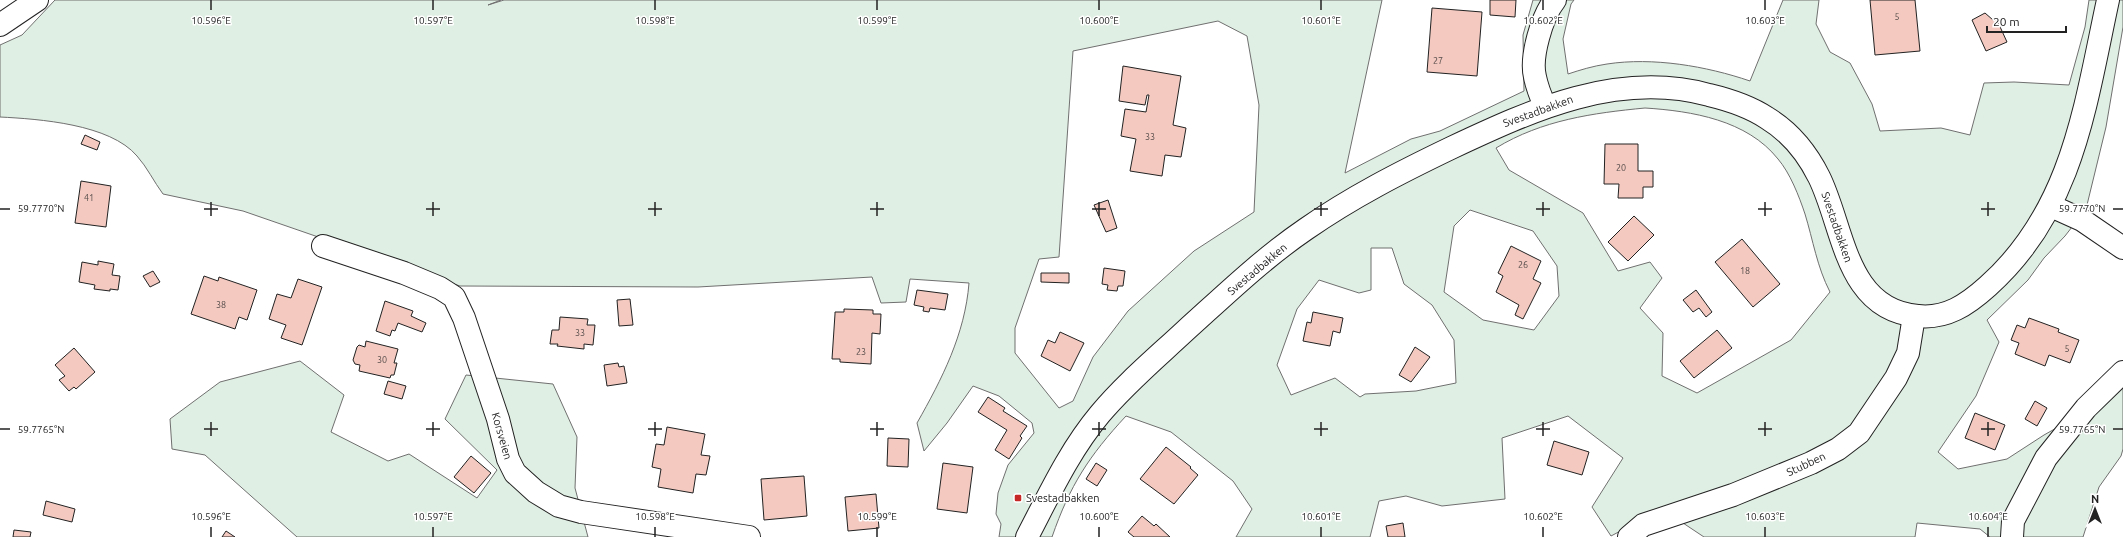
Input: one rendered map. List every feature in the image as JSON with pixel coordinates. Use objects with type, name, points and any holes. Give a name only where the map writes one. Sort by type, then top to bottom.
[{"type":"main road","points":[[0,25],[37,0]]},
{"type":"main road","points":[[1545,106],[1534,76],[1534,64],[1543,25],[1549,7],[1555,0]]},
{"type":"main road","name":"Svestadbakken","points":[[1027,537],[1066,463],[1100,414],[1141,372],[1267,258],[1351,199],[1445,151],[1545,106],[1592,93],[1626,87],[1668,87],[1728,100],[1766,116],[1784,130],[1806,154],[1819,178],[1851,268],[1865,289],[1877,300],[1894,310],[1914,316],[1937,316],[1954,311],[1972,301],[2019,256],[2052,206],[2067,169],[2081,122],[2108,0]]},
{"type":"main road","points":[[2052,206],[2082,220],[2123,248]]},
{"type":"main road","name":"Korsveien","points":[[323,246],[404,273],[440,288],[454,298],[464,318],[498,419],[508,459],[515,473],[536,492],[559,506],[580,512],[750,537]]},
{"type":"main road","name":"Stubben","points":[[1629,537],[1643,525],[1733,495],[1811,463],[1838,449],[1859,433],[1896,378],[1908,353],[1914,316]]},
{"type":"main road","points":[[2012,537],[2014,521],[2046,458],[2086,408],[2123,372]]},
{"type":"green space","points":[[55,0],[501,0],[488,5],[504,0],[1382,0],[1345,173],[1411,139],[1440,131],[1524,91],[1523,35],[1533,0],[1574,0],[1571,4],[1563,39],[1568,74],[1587,68],[1625,62],[1661,62],[1698,67],[1750,81],[1783,0],[1819,0],[1816,24],[1830,52],[1850,63],[1872,104],[1880,131],[1941,128],[1970,135],[1984,83],[2014,82],[2069,85],[2085,27],[2089,0],[2123,0],[2123,27],[2106,127],[2086,209],[2065,236],[2044,258],[2028,280],[1987,320],[1999,342],[1976,396],[1938,452],[1958,469],[2007,459],[2044,435],[2106,400],[2123,384],[2123,449],[2121,456],[2099,487],[2083,537],[1990,537],[1980,529],[1917,523],[1915,537],[1704,537],[1662,509],[1611,536],[1592,507],[1623,458],[1568,416],[1502,438],[1505,499],[1442,506],[1406,496],[1379,501],[1370,537],[1236,537],[1252,509],[1233,481],[1171,432],[1126,416],[1101,444],[1082,472],[1066,502],[1052,537],[999,537],[1001,524],[996,514],[998,493],[1008,465],[1034,433],[1032,423],[999,396],[973,386],[947,423],[924,451],[917,423],[951,356],[963,320],[969,283],[910,279],[906,302],[881,303],[872,277],[698,287],[460,286],[243,211],[163,194],[144,165],[125,145],[92,130],[73,125],[34,119],[0,117],[0,45],[22,35]],"holes":[[[1218,21],[1247,36],[1259,105],[1254,212],[1194,251],[1128,311],[1093,357],[1073,401],[1059,408],[1015,353],[1015,328],[1039,259],[1059,257],[1073,51]],[[1645,108],[1663,109],[1700,115],[1718,120],[1751,135],[1778,159],[1794,185],[1805,214],[1822,273],[1830,292],[1791,340],[1697,393],[1662,376],[1663,333],[1640,308],[1662,278],[1650,262],[1618,271],[1583,213],[1509,170],[1496,148],[1513,138],[1550,124],[1606,112]],[[1470,210],[1533,231],[1557,266],[1559,296],[1534,330],[1483,320],[1444,292],[1454,226]],[[1371,248],[1392,248],[1404,284],[1432,305],[1454,340],[1456,383],[1416,391],[1365,394],[1360,397],[1335,378],[1291,395],[1277,365],[1297,309],[1319,280],[1359,293],[1371,290]]]},
{"type":"green space","points":[[300,361],[344,395],[331,432],[388,461],[409,454],[477,498],[497,470],[445,419],[466,375],[553,384],[577,437],[575,488],[588,537],[297,537],[205,455],[172,449],[170,419],[220,382]]},
{"type":"building","points":[[1490,0],[1516,0],[1515,17],[1490,15]]},
{"type":"building","points":[[1870,0],[1915,0],[1920,51],[1875,55]]},
{"type":"building","points":[[1432,8],[1482,12],[1477,76],[1427,72]]},
{"type":"building","points":[[1985,13],[1993,20],[1996,18],[2007,42],[1986,51],[1972,20]]},
{"type":"building","points":[[1123,66],[1181,76],[1173,125],[1186,128],[1181,157],[1165,155],[1162,176],[1130,171],[1136,139],[1121,136],[1125,109],[1146,112],[1149,95],[1147,95],[1145,105],[1119,101]]},
{"type":"building","points":[[85,135],[100,142],[97,150],[81,144]]},
{"type":"building","points":[[1605,144],[1638,144],[1638,171],[1653,171],[1653,187],[1643,187],[1643,198],[1618,198],[1619,184],[1604,184]]},
{"type":"building","points":[[81,181],[111,186],[106,227],[75,223]]},
{"type":"building","points":[[1108,200],[1117,228],[1106,232],[1094,205]]},
{"type":"building","points":[[1634,216],[1654,235],[1628,261],[1608,242]]},
{"type":"building","points":[[1742,239],[1780,284],[1753,307],[1715,262]]},
{"type":"building","points":[[1511,246],[1541,261],[1533,279],[1541,283],[1523,319],[1515,315],[1519,305],[1496,292],[1503,276],[1498,273]]},
{"type":"building","points":[[98,261],[114,264],[112,275],[120,276],[118,290],[110,289],[110,291],[94,289],[95,285],[79,282],[82,262],[98,265]]},
{"type":"building","points":[[1104,268],[1125,271],[1123,286],[1118,286],[1117,291],[1107,290],[1108,285],[1102,284]]},
{"type":"building","points":[[153,271],[160,282],[150,287],[143,276]]},
{"type":"building","points":[[1041,273],[1069,273],[1069,283],[1041,282]]},
{"type":"building","points":[[204,276],[218,281],[219,277],[257,290],[247,320],[239,317],[235,329],[191,314]]},
{"type":"building","points":[[298,279],[322,287],[302,345],[281,338],[286,325],[269,319],[277,294],[291,298]]},
{"type":"building","points":[[917,290],[948,294],[945,310],[930,308],[929,312],[923,311],[924,307],[914,305]]},
{"type":"building","points":[[1696,290],[1712,312],[1706,317],[1699,308],[1693,312],[1683,300]]},
{"type":"building","points":[[630,299],[633,325],[619,326],[617,300]]},
{"type":"building","points":[[385,301],[413,311],[411,316],[426,323],[422,332],[398,323],[395,331],[392,330],[390,336],[376,331]]},
{"type":"building","points":[[844,309],[873,310],[873,314],[881,314],[880,334],[872,333],[871,364],[840,362],[840,359],[832,359],[835,312],[844,312]]},
{"type":"building","points":[[1313,312],[1343,318],[1340,333],[1333,331],[1330,346],[1303,341],[1307,322],[1311,323]]},
{"type":"building","points":[[560,317],[588,319],[587,325],[595,325],[593,345],[584,344],[584,349],[550,344],[552,330],[559,330]]},
{"type":"building","points":[[2029,318],[2059,329],[2058,332],[2079,340],[2070,363],[2049,355],[2045,366],[2015,354],[2019,343],[2011,340],[2017,325],[2025,328]]},
{"type":"building","points":[[1717,330],[1732,348],[1694,378],[1680,361]]},
{"type":"building","points":[[1060,332],[1084,343],[1070,371],[1041,356],[1048,340],[1055,343]]},
{"type":"building","points":[[366,341],[398,349],[394,363],[397,363],[394,375],[391,375],[390,378],[359,371],[360,365],[355,364],[353,360],[357,347],[359,345],[365,347]]},
{"type":"building","points":[[1415,347],[1430,357],[1411,382],[1399,375]]},
{"type":"building","points":[[74,348],[95,372],[76,389],[74,387],[69,391],[59,380],[65,376],[55,365]]},
{"type":"building","points":[[618,363],[619,367],[624,366],[627,383],[607,386],[604,365]]},
{"type":"building","points":[[388,381],[406,386],[402,399],[384,394]]},
{"type":"building","points":[[988,397],[1005,408],[1003,411],[1027,426],[1020,436],[1022,438],[1009,459],[995,450],[1007,430],[978,412]]},
{"type":"building","points":[[2035,401],[2047,408],[2037,426],[2025,419]]},
{"type":"building","points":[[1975,413],[2005,425],[1995,450],[1965,438]]},
{"type":"building","points":[[667,427],[705,434],[701,455],[710,456],[706,475],[696,474],[693,493],[658,487],[661,469],[652,467],[656,444],[664,445]]},
{"type":"building","points":[[888,438],[909,439],[908,467],[887,466]]},
{"type":"building","points":[[1554,441],[1589,452],[1582,475],[1547,465]]},
{"type":"building","points":[[1166,447],[1191,467],[1190,468],[1198,475],[1174,504],[1140,479]]},
{"type":"building","points":[[471,456],[491,473],[474,493],[454,477]]},
{"type":"building","points":[[943,463],[973,467],[967,513],[937,509]]},
{"type":"building","points":[[1096,463],[1107,470],[1097,486],[1086,479]]},
{"type":"building","points":[[804,476],[807,516],[764,520],[761,479]]},
{"type":"building","points":[[876,494],[879,528],[848,531],[845,497]]},
{"type":"building","points":[[46,501],[75,509],[72,522],[43,515]]},
{"type":"building","points":[[1142,516],[1154,526],[1156,524],[1170,537],[1134,537],[1128,532]]},
{"type":"building","points":[[1403,523],[1405,537],[1388,537],[1386,526]]},
{"type":"building","points":[[14,530],[31,532],[30,537],[13,537]]},
{"type":"building","points":[[226,531],[235,537],[222,537]]},
{"type":"place","name":"Svestadbakken","points":[[1018,498]]}]
